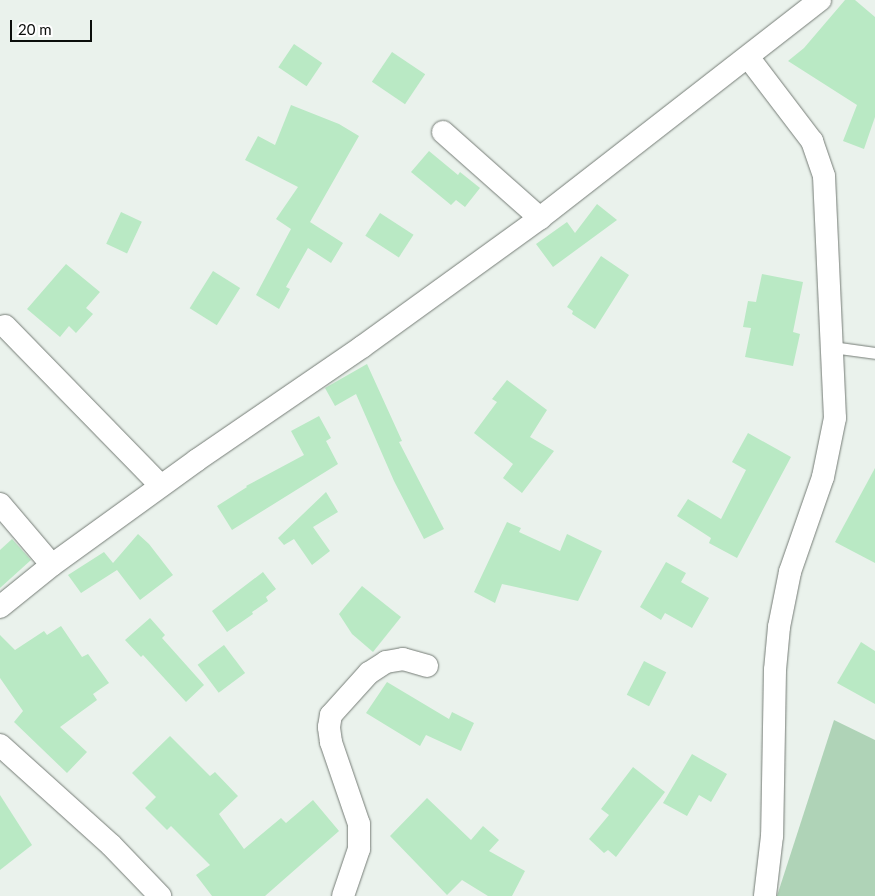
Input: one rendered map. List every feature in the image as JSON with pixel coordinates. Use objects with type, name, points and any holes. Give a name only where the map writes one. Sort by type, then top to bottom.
[{"type":"street","points":[[0,607],[52,565],[161,486],[362,347],[540,218],[820,0]]},
{"type":"street","points":[[748,57],[812,142],[824,176],[835,418],[823,477],[790,572],[779,627],[775,670],[772,836],[765,896]]},
{"type":"street","points":[[443,132],[540,218]]},
{"type":"street","points":[[5,326],[161,486]]},
{"type":"street","points":[[0,504],[52,565]]},
{"type":"street","points":[[342,896],[359,850],[359,824],[331,742],[329,727],[331,715],[369,673],[386,662],[402,659],[427,666]]},
{"type":"street","points":[[0,746],[111,845],[160,896]]},
{"type":"lane","points":[[832,347],[875,353]]},
{"type":"green space","points":[[834,720],[875,740],[875,896],[777,896]]},
{"type":"building","points":[[845,0],[855,0],[875,17],[875,117],[864,149],[843,141],[857,105],[788,61],[804,48]]},
{"type":"building","points":[[294,44],[322,63],[307,86],[278,67]]},
{"type":"building","points":[[392,52],[425,74],[405,104],[372,82]]},
{"type":"building","points":[[291,105],[339,124],[359,136],[310,222],[343,243],[331,263],[308,248],[286,287],[290,289],[279,309],[256,295],[291,229],[276,219],[298,187],[245,160],[258,136],[275,145]]},
{"type":"building","points":[[429,151],[458,175],[460,172],[480,188],[465,207],[456,200],[451,205],[411,172]]},
{"type":"building","points":[[597,204],[617,220],[553,267],[536,244],[567,222],[575,233]]},
{"type":"building","points":[[121,212],[142,222],[127,253],[106,244]]},
{"type":"building","points":[[380,213],[414,235],[399,257],[365,236]]},
{"type":"building","points":[[601,256],[629,275],[595,329],[572,314],[573,311],[567,307]]},
{"type":"building","points":[[66,264],[100,292],[86,308],[93,314],[76,333],[69,326],[60,337],[27,309]]},
{"type":"building","points":[[213,271],[240,288],[217,325],[190,308]]},
{"type":"building","points":[[762,274],[803,282],[793,332],[800,334],[793,366],[745,357],[751,328],[743,327],[748,301],[756,302]]},
{"type":"building","points":[[367,364],[402,441],[399,442],[444,529],[424,539],[394,481],[356,394],[335,406],[325,388]]},
{"type":"building","points":[[507,380],[547,410],[530,437],[554,451],[522,493],[503,478],[513,464],[474,433],[497,402],[492,399]]},
{"type":"building","points":[[319,416],[331,438],[326,441],[338,464],[232,530],[217,506],[246,486],[304,455],[291,431]]},
{"type":"building","points":[[748,433],[791,457],[737,558],[709,543],[711,538],[677,516],[688,499],[721,519],[746,470],[732,462]]},
{"type":"building","points":[[875,468],[875,563],[835,542]]},
{"type":"building","points":[[326,492],[338,512],[313,527],[330,551],[312,565],[294,539],[284,545],[278,538]]},
{"type":"building","points":[[507,522],[521,528],[519,532],[560,551],[567,534],[602,551],[578,601],[502,584],[495,603],[474,592]]},
{"type":"building","points":[[138,534],[149,544],[173,575],[140,600],[117,570],[81,593],[68,575],[104,552],[113,563]]},
{"type":"building","points":[[12,539],[31,560],[0,588],[0,550]]},
{"type":"building","points":[[666,562],[686,573],[681,582],[709,598],[692,628],[665,613],[661,620],[640,607]]},
{"type":"building","points":[[263,572],[276,589],[266,597],[268,601],[227,632],[212,611]]},
{"type":"building","points":[[362,586],[401,617],[373,652],[352,634],[339,614]]},
{"type":"building","points":[[150,618],[165,635],[162,638],[204,685],[186,702],[143,655],[141,657],[125,640]]},
{"type":"building","points":[[61,626],[82,657],[88,654],[109,683],[93,694],[97,700],[60,727],[87,752],[67,773],[14,722],[23,711],[0,678],[0,635],[15,650],[44,631],[47,635]]},
{"type":"building","points":[[861,642],[875,651],[875,704],[837,683]]},
{"type":"building","points":[[224,645],[245,673],[219,693],[198,665]]},
{"type":"building","points":[[644,661],[666,672],[649,706],[627,695]]},
{"type":"building","points":[[387,682],[449,719],[452,712],[474,723],[461,751],[426,735],[420,746],[366,713]]},
{"type":"building","points":[[170,736],[210,776],[215,772],[238,796],[219,814],[244,849],[281,818],[286,823],[313,800],[339,831],[265,896],[212,896],[196,875],[210,865],[171,826],[167,830],[145,808],[156,797],[132,773]]},
{"type":"building","points":[[692,754],[727,774],[711,802],[699,795],[687,816],[663,803]]},
{"type":"building","points":[[633,767],[665,792],[616,857],[608,850],[604,853],[589,839],[609,815],[601,809]]},
{"type":"building","points":[[0,795],[32,845],[0,870]]},
{"type":"building","points":[[427,798],[471,840],[483,826],[499,840],[489,851],[525,871],[512,896],[488,896],[462,880],[447,895],[390,836]]}]
